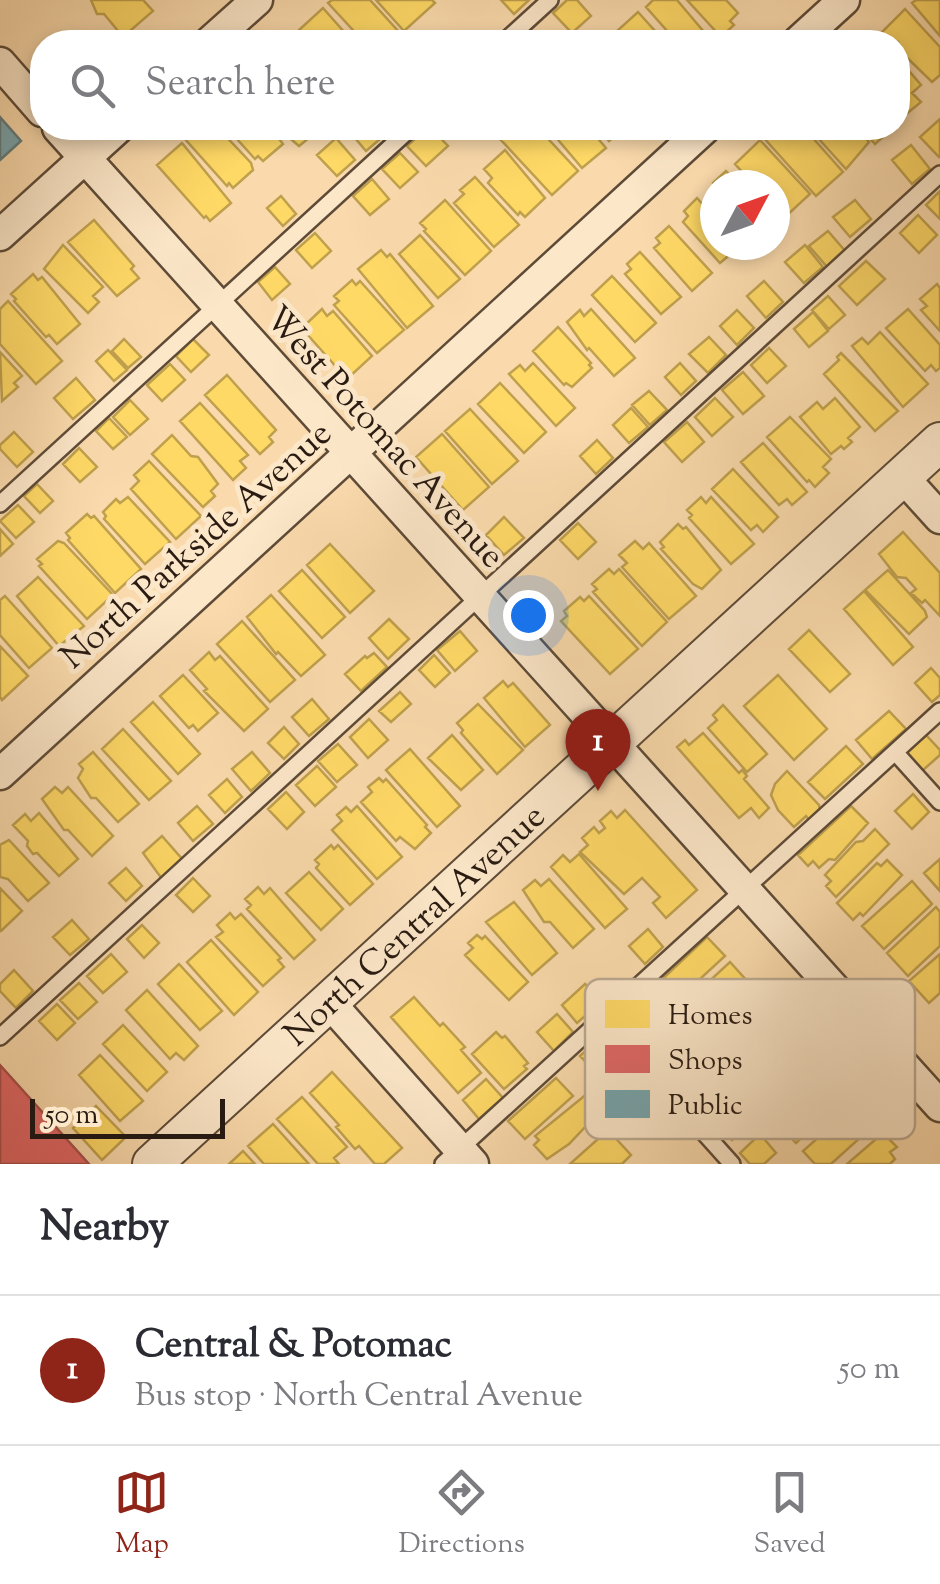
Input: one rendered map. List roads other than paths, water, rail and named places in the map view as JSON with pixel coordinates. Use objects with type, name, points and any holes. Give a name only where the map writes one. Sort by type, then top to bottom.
[{"type":"street","points":[[223,30],[257,0]]},
{"type":"street","points":[[811,30],[844,0]]},
{"type":"street","points":[[0,63],[30,97]]},
{"type":"street","name":"West Potomac Avenue","points":[[69,140],[825,979]]},
{"type":"street","points":[[0,235],[105,140]]},
{"type":"street","name":"North Parkside Avenue","points":[[0,774],[692,140]]},
{"type":"street","name":"North Central Avenue","points":[[161,1161],[940,442]]},
{"type":"street","points":[[902,476],[940,518]]},
{"type":"street","points":[[329,1002],[459,1159]]},
{"type":"street","name":"West Potomac Avenue","points":[[915,1078],[940,1106]]},
{"type":"lane","points":[[517,30],[550,0]]},
{"type":"lane","points":[[0,504],[398,140]]},
{"type":"lane","points":[[0,1037],[940,174]]},
{"type":"lane","points":[[646,979],[940,711]]},
{"type":"lane","points":[[895,752],[940,802]]},
{"type":"lane","points":[[459,1159],[585,1036]]},
{"type":"lane","points":[[710,1139],[732,1164]]},
{"type":"place","name":"Central & Potomac","points":[[598,791]]}]
